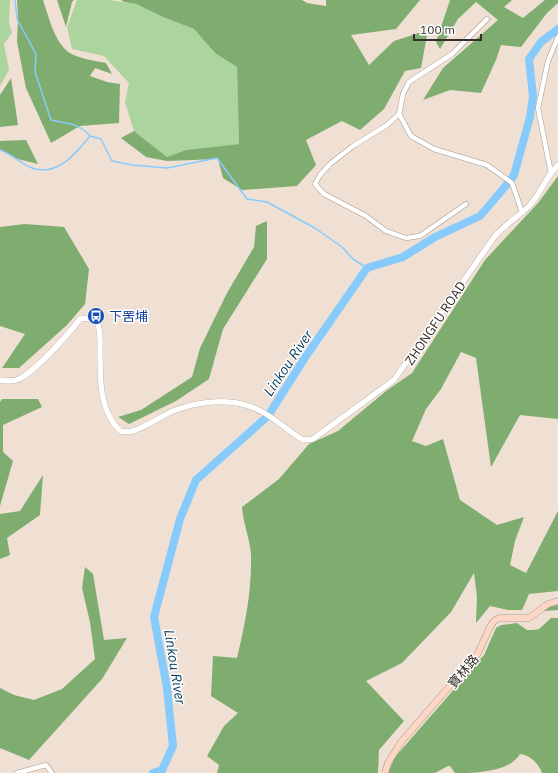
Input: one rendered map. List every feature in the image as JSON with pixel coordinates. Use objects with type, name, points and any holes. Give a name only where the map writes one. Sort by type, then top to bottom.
[{"type":"main road","name":"寶林路","points":[[385,773],[388,763],[401,742],[477,655],[491,625],[495,620],[500,618],[529,618],[548,604],[558,601]]},
{"type":"street","points":[[466,204],[420,236],[406,238],[386,231],[366,216],[324,194],[315,184],[320,175],[330,164],[353,146],[387,125],[399,114],[403,94],[410,82],[452,54],[487,19]]},
{"type":"street","points":[[551,173],[538,108],[548,61],[558,36]]},
{"type":"street","points":[[399,114],[410,136],[434,149],[487,165],[512,183],[522,212]]},
{"type":"street","name":"ZHONGFU ROAD","points":[[0,380],[9,381],[21,378],[70,331],[80,319],[84,317],[94,319],[99,326],[101,399],[108,414],[120,431],[131,432],[172,411],[193,404],[212,402],[248,405],[260,410],[303,440],[313,440],[394,380],[494,236],[502,226],[522,212],[538,195],[551,173],[558,165]]},
{"type":"street","points":[[17,773],[46,765],[52,773]]},
{"type":"green space","points":[[0,0],[10,0],[9,23],[12,33],[4,44],[9,70],[0,86]]},
{"type":"green space","points":[[17,0],[43,0],[55,34],[62,46],[67,51],[80,57],[106,63],[112,74],[95,68],[90,76],[107,82],[120,84],[119,123],[80,126],[51,143],[26,88],[17,42]]},
{"type":"green space","points":[[57,0],[74,0],[72,2],[66,27]]},
{"type":"green space","points":[[77,0],[109,0],[136,4],[163,17],[194,29],[215,53],[237,67],[239,144],[186,150],[167,157],[134,131],[125,102],[129,83],[104,56],[72,49],[67,27]]},
{"type":"green space","points":[[121,0],[302,0],[307,3],[326,6],[326,0],[420,0],[396,29],[351,35],[369,65],[394,41],[428,30],[421,68],[405,71],[384,109],[360,130],[342,121],[306,140],[316,165],[297,186],[242,190],[223,178],[218,159],[167,161],[146,157],[121,138],[134,131],[167,157],[186,150],[239,144],[237,67],[215,53],[194,29],[163,17],[136,4]]},
{"type":"green space","points":[[450,0],[512,0],[504,7],[523,18],[545,0],[558,0],[558,3],[547,13],[521,47],[501,45],[481,93],[450,90],[423,100],[443,68],[498,20],[476,2],[458,19],[440,49],[436,42]]},
{"type":"green space","points":[[11,78],[18,125],[0,127],[0,95]]},
{"type":"green space","points":[[26,140],[38,164],[18,159],[0,149],[0,141]]},
{"type":"green space","points":[[558,176],[558,419],[520,415],[491,467],[476,358],[461,352],[441,389],[426,409],[412,441],[426,446],[443,439],[460,500],[497,525],[524,517],[515,541],[510,565],[526,573],[558,511],[558,591],[529,594],[522,610],[508,610],[490,606],[476,623],[477,597],[474,573],[451,612],[402,663],[366,681],[404,721],[379,750],[378,773],[217,773],[219,765],[207,756],[224,726],[238,713],[211,696],[213,656],[237,658],[243,633],[250,581],[251,555],[242,507],[279,479],[309,444],[338,431],[386,391],[412,373],[485,260],[538,203]]},
{"type":"green space","points":[[267,221],[267,259],[223,329],[209,379],[176,401],[129,424],[118,417],[141,410],[192,377],[200,348],[227,293],[254,247],[256,226]]},
{"type":"green space","points":[[25,224],[64,227],[89,269],[85,304],[67,325],[19,368],[2,368],[25,334],[0,326],[0,227]]},
{"type":"green space","points":[[2,399],[38,399],[42,407],[3,425],[3,452],[13,461],[0,506],[0,402]]},
{"type":"green space","points":[[43,475],[40,515],[7,538],[10,555],[0,559],[0,514],[20,511]]},
{"type":"green space","points":[[85,567],[93,574],[104,640],[127,638],[102,679],[29,760],[0,748],[0,688],[14,695],[34,700],[62,689],[95,659],[90,622],[82,588]]},
{"type":"green space","points":[[558,604],[558,610],[544,611],[548,607]]},
{"type":"green space","points":[[551,618],[558,618],[558,773],[542,773],[534,760],[520,754],[508,765],[481,772],[455,773],[450,766],[448,766],[435,773],[388,773],[395,757],[484,655],[496,628],[501,625],[517,623],[527,630],[539,629]]},
{"type":"waterway","points":[[15,0],[17,19],[36,54],[35,72],[51,120],[78,126],[90,136]]},
{"type":"waterway","name":"Linkou River","points":[[153,773],[162,770],[173,746],[167,688],[154,617],[180,519],[196,480],[268,416],[304,359],[367,268],[403,257],[435,237],[480,216],[504,188],[514,175],[530,117],[533,96],[529,59],[541,42],[558,29]]},
{"type":"waterway","points":[[0,150],[32,168],[41,170],[50,169],[66,162],[90,136],[101,139],[112,161],[132,165],[167,168],[217,158],[247,199],[267,202],[315,228],[342,247],[353,259],[367,268]]},
{"type":"place","name":"下罟埔","points":[[96,316]]}]
